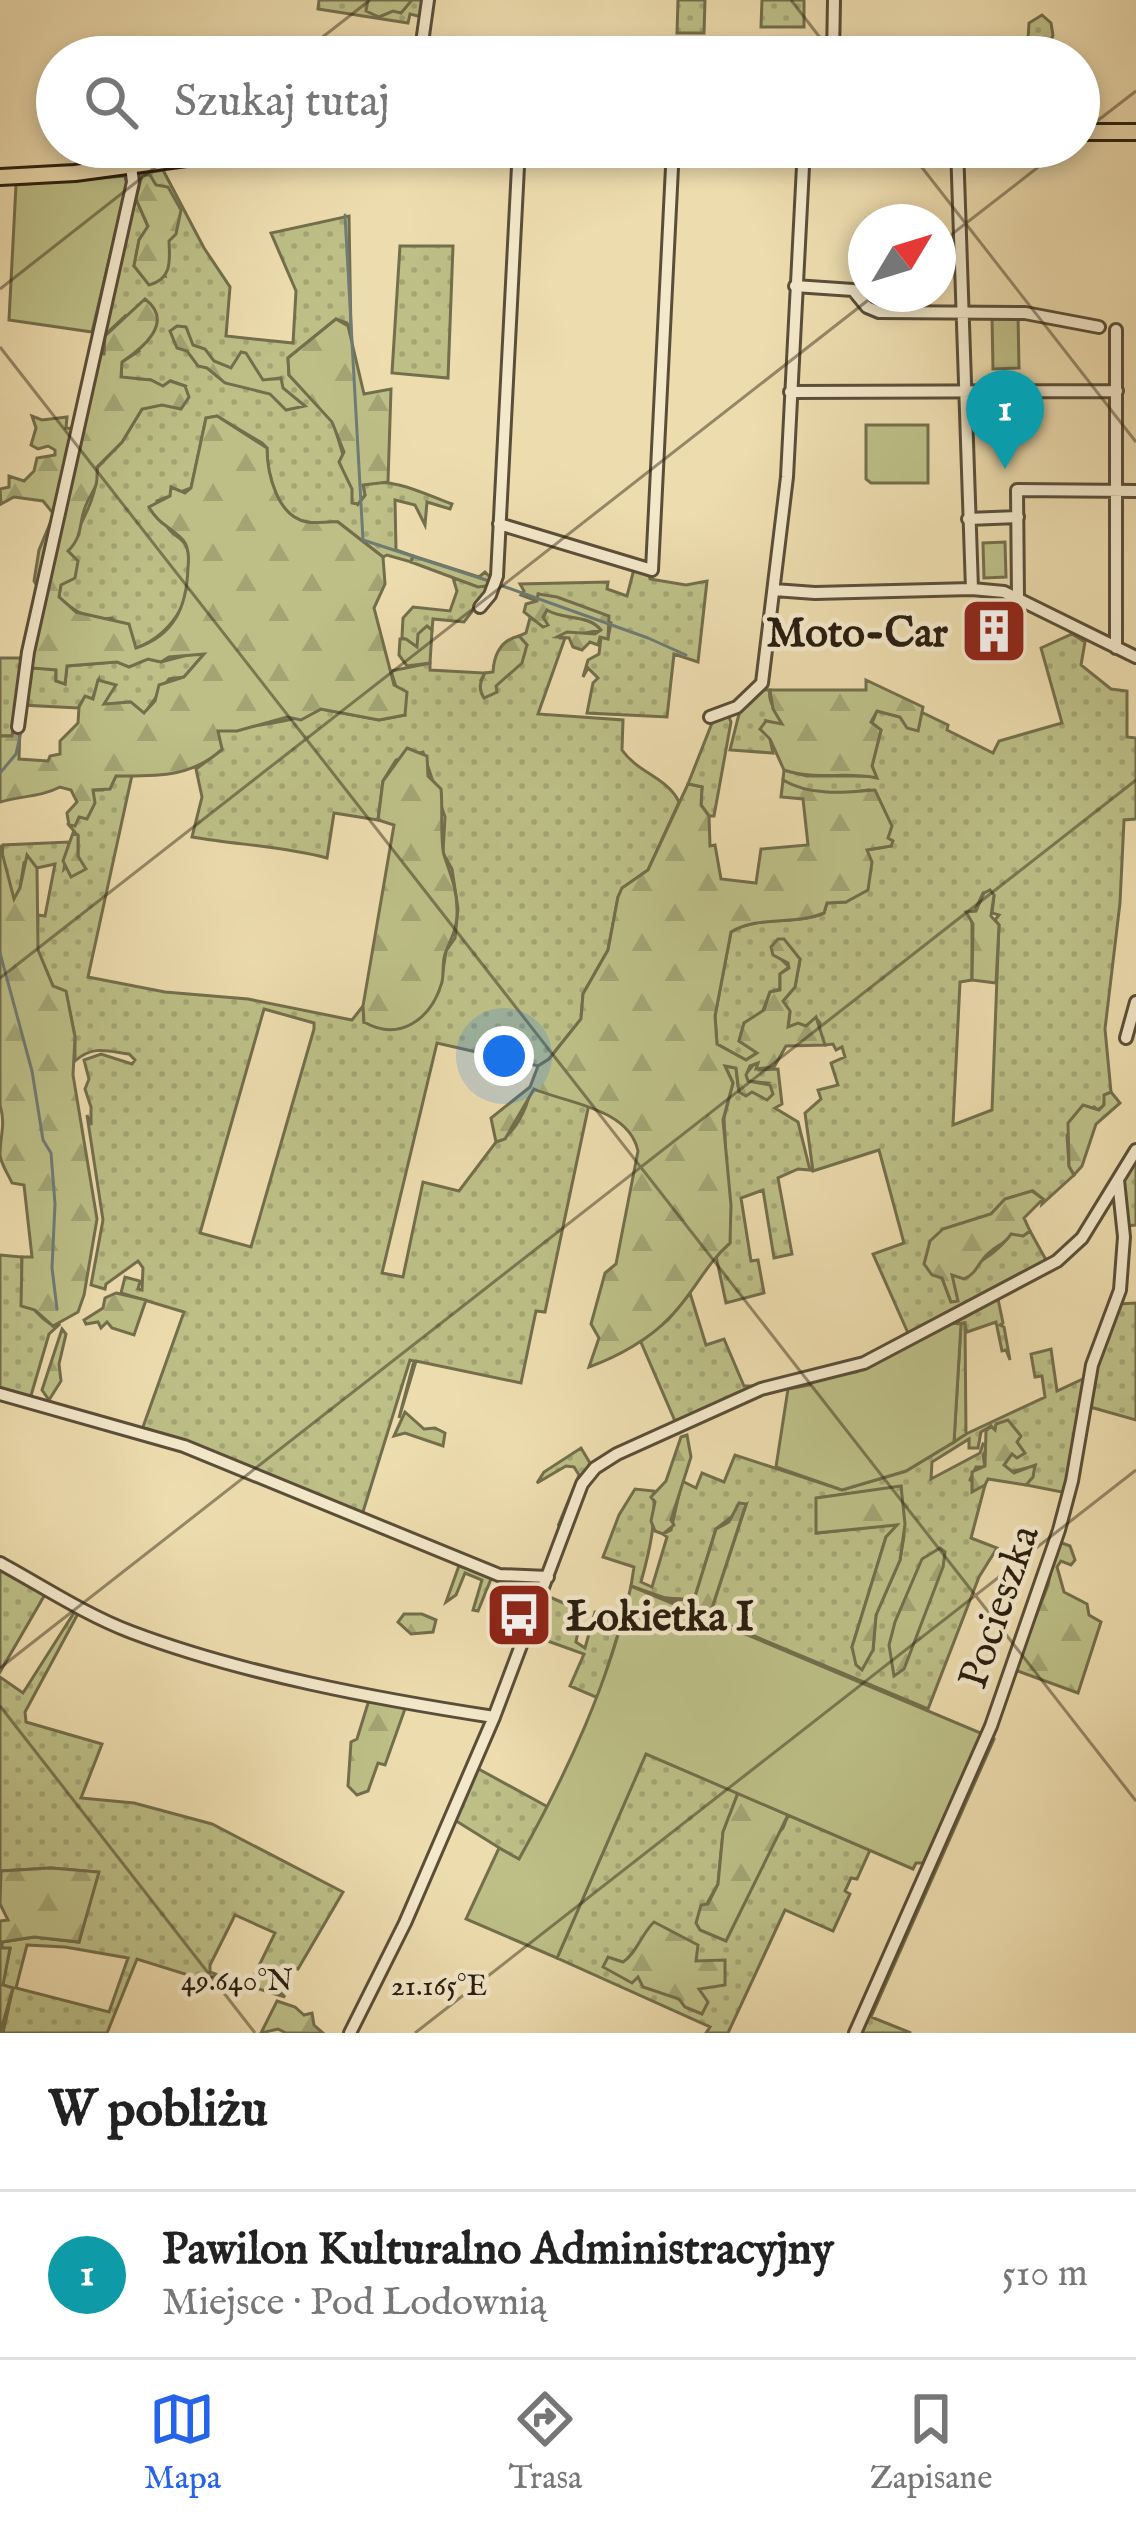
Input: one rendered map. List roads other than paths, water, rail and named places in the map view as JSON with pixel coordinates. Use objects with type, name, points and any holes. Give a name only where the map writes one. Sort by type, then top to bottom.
[{"type":"main road","points":[[1100,132],[1136,132]]},
{"type":"main road","points":[[0,177],[107,168]]},
{"type":"street","points":[[423,36],[428,0]]},
{"type":"street","points":[[833,36],[834,0]]},
{"type":"street","points":[[18,727],[28,650],[133,182],[131,168]]},
{"type":"street","points":[[480,607],[497,576],[518,168]]},
{"type":"street","points":[[500,524],[652,570],[672,168]]},
{"type":"street","points":[[710,717],[737,707],[763,683],[787,477],[803,168]]},
{"type":"street","points":[[958,168],[971,589]]},
{"type":"street","points":[[795,286],[854,290],[867,307],[879,312],[1025,314],[1099,327]]},
{"type":"street","points":[[1116,330],[1116,648]]},
{"type":"street","points":[[790,392],[1117,392]]},
{"type":"street","points":[[1018,597],[1017,490],[1136,491]]},
{"type":"street","points":[[968,519],[1018,517]]},
{"type":"street","points":[[774,590],[971,589],[1018,597],[1136,656]]},
{"type":"street","points":[[1126,1038],[1136,1002]]},
{"type":"street","points":[[350,2033],[403,1926],[494,1717],[582,1484],[595,1468],[616,1454],[761,1389],[864,1363],[1057,1262],[1082,1238],[1136,1150]]},
{"type":"street","name":"Pocieszka","points":[[855,2033],[991,1726],[1059,1530],[1093,1365],[1120,1291],[1124,1237],[1118,1180]]},
{"type":"street","points":[[0,1394],[184,1445],[499,1575],[548,1577]]},
{"type":"street","points":[[0,1563],[128,1631],[361,1693],[494,1717]]},
{"type":"waterway","points":[[345,215],[363,540],[492,582]]},
{"type":"waterway","points":[[497,584],[686,655]]},
{"type":"waterway","points":[[0,773],[16,754],[22,727]]},
{"type":"waterway","points":[[0,953],[32,1071],[43,1140],[51,1153],[57,1309]]},
{"type":"place","name":"Pawilon Kulturalno Administracyjny","points":[[1005,469]]},
{"type":"place","name":"Moto-Car","points":[[994,631]]},
{"type":"place","name":"Łokietka I","points":[[519,1615]]}]
